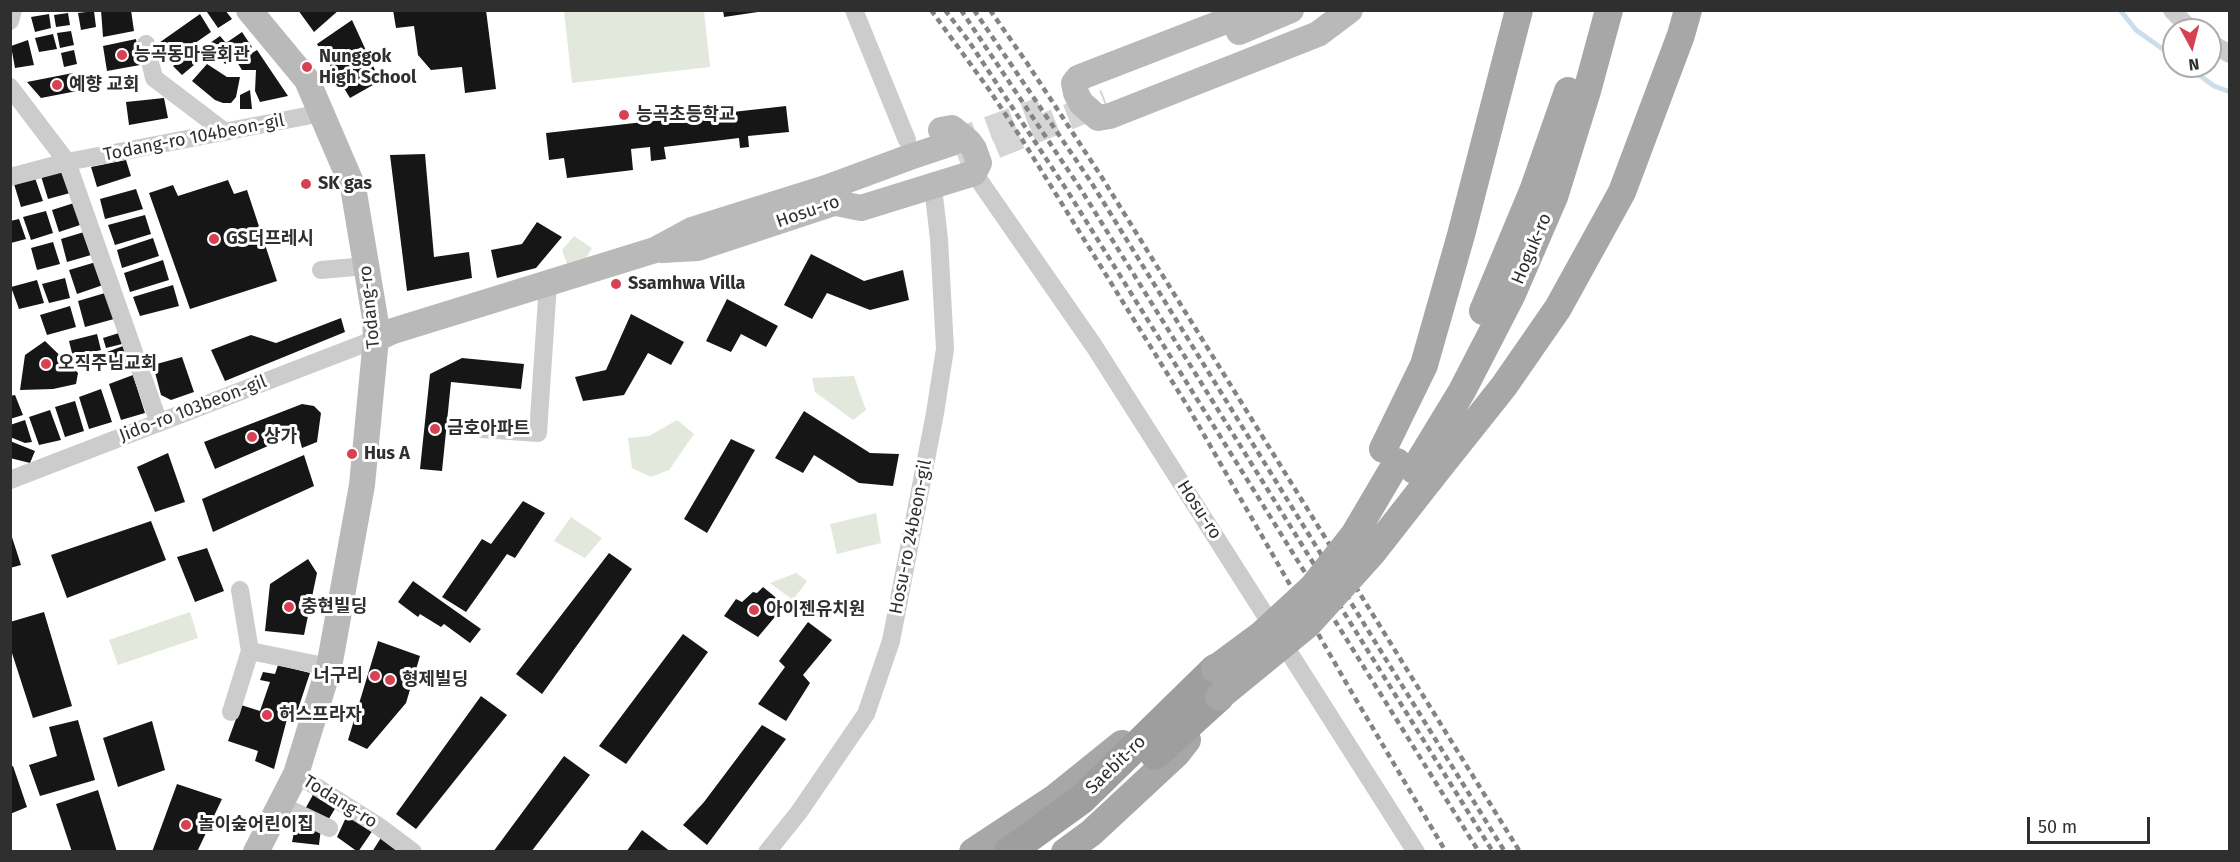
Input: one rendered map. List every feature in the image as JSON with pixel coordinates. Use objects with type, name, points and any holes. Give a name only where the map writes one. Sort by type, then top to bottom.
[{"type":"highway","name":"Saebit-ro","points":[[1009,852],[1082,799],[1217,683]]},
{"type":"highway","name":"Saebit-ro","points":[[1037,852],[1080,822],[1217,683]]},
{"type":"main road","name":"Todang-ro","points":[[249,10],[307,81],[353,187],[376,339],[362,485],[329,667],[297,774],[256,852]]},
{"type":"main road","points":[[1254,10],[1078,78],[1074,83],[1076,93],[1082,103],[1098,118],[1110,116],[1318,34],[1350,10]]},
{"type":"main road","points":[[1291,10],[1103,95],[1250,47],[1338,10]]},
{"type":"main road","points":[[973,852],[1055,798],[1217,683],[1303,611],[1365,542],[1406,465],[1424,365],[1461,235],[1519,10]]},
{"type":"main road","name":"Hoguk-ro","points":[[1406,465],[1492,292],[1533,191],[1569,90],[1588,10]]},
{"type":"main road","name":"Hoguk-ro","points":[[1406,465],[1462,391],[1508,304],[1554,197],[1609,10]]},
{"type":"main road","points":[[1065,852],[1091,833],[1176,754],[1217,683],[1307,571],[1340,525],[1406,465],[1511,376],[1558,308],[1622,192],[1681,35],[1688,10]]},
{"type":"main road","points":[[946,128],[952,128],[969,142],[979,164],[962,159],[933,187],[861,208],[831,195],[849,165],[907,140],[946,128]]},
{"type":"main road","name":"Hosu-ro","points":[[376,339],[393,331],[655,250],[692,230],[831,195],[920,176],[962,159]]},
{"type":"street","points":[[10,21],[14,10]]},
{"type":"street","points":[[854,10],[907,140]]},
{"type":"street","points":[[146,44],[154,78],[225,132]]},
{"type":"street","points":[[10,87],[67,162],[159,423]]},
{"type":"street","name":"Todang-ro 104beon-gil","points":[[10,177],[67,162],[322,113]]},
{"type":"street","name":"Hosu-ro","points":[[962,159],[1094,346],[1416,852]]},
{"type":"street","name":"Hosu-ro 24beon-gil","points":[[766,852],[800,812],[866,714],[891,641],[935,413],[945,349],[941,260],[933,187]]},
{"type":"street","points":[[321,270],[366,266]]},
{"type":"street","points":[[482,429],[538,433],[548,284]]},
{"type":"street","name":"Jido-ro 103beon-gil","points":[[10,480],[376,339]]},
{"type":"street","points":[[231,712],[250,651],[240,590]]},
{"type":"street","points":[[250,651],[329,667]]},
{"type":"street","name":"Todang-ro","points":[[297,774],[377,825],[413,852]]},
{"type":"street","points":[[281,805],[329,828]]},
{"type":"shaded area","points":[[564,11],[704,11],[710,67],[572,83]]},
{"type":"shaded area","points":[[574,236],[592,248],[585,260],[567,264],[562,250]]},
{"type":"shaded area","points":[[854,376],[866,410],[853,420],[815,392],[812,378]]},
{"type":"shaded area","points":[[677,420],[694,434],[669,470],[651,477],[632,468],[628,438],[649,436]]},
{"type":"shaded area","points":[[876,513],[881,543],[837,554],[830,524]]},
{"type":"shaded area","points":[[571,517],[602,538],[585,558],[554,541]]},
{"type":"shaded area","points":[[796,573],[807,581],[793,600],[770,583]]},
{"type":"shaded area","points":[[190,612],[198,638],[118,665],[109,640]]},
{"type":"building","points":[[101,10],[131,10],[134,31],[103,37]]},
{"type":"building","points":[[208,10],[225,10],[232,19],[218,28],[207,12]]},
{"type":"building","points":[[298,10],[339,10],[314,32]]},
{"type":"building","points":[[393,10],[486,10],[496,89],[465,93],[462,67],[431,70],[418,55],[414,26],[396,28]]},
{"type":"building","points":[[723,10],[758,10],[758,12],[724,17]]},
{"type":"building","points":[[94,11],[96,27],[81,30],[78,13]]},
{"type":"building","points":[[68,13],[70,25],[56,27],[54,15]]},
{"type":"building","points":[[49,14],[51,28],[35,32],[31,17]]},
{"type":"building","points":[[200,14],[211,32],[168,62],[156,45]]},
{"type":"building","points":[[352,20],[380,81],[350,98],[317,44]]},
{"type":"building","points":[[71,31],[74,45],[60,48],[57,33]]},
{"type":"building","points":[[242,32],[252,47],[225,64],[210,43],[220,36],[226,43]]},
{"type":"building","points":[[53,34],[57,49],[39,52],[35,38]]},
{"type":"building","name":"능곡동마을회관","points":[[136,39],[140,65],[107,71],[103,46]]},
{"type":"building","points":[[28,40],[34,65],[15,68],[11,46]]},
{"type":"building","points":[[74,50],[77,64],[64,67],[61,53]]},
{"type":"building","points":[[257,50],[288,96],[260,102],[255,91],[256,70],[242,70],[237,62]]},
{"type":"building","points":[[193,51],[200,60],[182,75],[173,66]]},
{"type":"building","points":[[207,64],[227,77],[240,77],[236,97],[231,103],[215,100],[192,81]]},
{"type":"building","points":[[73,73],[77,91],[41,98],[27,82]]},
{"type":"building","points":[[250,90],[252,109],[240,109],[240,95]]},
{"type":"building","points":[[164,98],[168,118],[129,125],[126,102]]},
{"type":"building","points":[[786,106],[789,132],[748,136],[749,147],[740,148],[739,138],[664,147],[666,159],[651,161],[650,147],[631,149],[633,170],[567,178],[564,158],[549,160],[546,133]]},
{"type":"building","points":[[425,154],[434,257],[469,252],[472,278],[407,291],[390,155]]},
{"type":"building","points":[[126,160],[131,176],[97,187],[91,167]]},
{"type":"building","points":[[62,170],[70,193],[48,199],[41,176]]},
{"type":"building","points":[[35,178],[43,201],[21,207],[14,184]]},
{"type":"building","name":"GS더프레시","points":[[228,180],[234,194],[247,190],[277,281],[190,309],[149,193],[173,185],[178,196]]},
{"type":"building","points":[[136,189],[143,209],[105,219],[100,199]]},
{"type":"building","points":[[74,203],[80,225],[59,232],[52,210]]},
{"type":"building","points":[[46,211],[53,233],[31,240],[23,217]]},
{"type":"building","points":[[145,215],[151,234],[115,245],[108,225]]},
{"type":"building","points":[[19,219],[26,239],[11,243],[10,221]]},
{"type":"building","points":[[537,222],[562,237],[536,268],[497,278],[491,250],[522,244]]},
{"type":"building","points":[[84,232],[91,255],[67,262],[61,239]]},
{"type":"building","points":[[153,238],[159,256],[122,268],[117,250]]},
{"type":"building","points":[[53,242],[60,264],[37,270],[31,248]]},
{"type":"building","points":[[811,254],[864,281],[903,270],[909,300],[870,310],[827,293],[812,319],[784,305]]},
{"type":"building","points":[[163,260],[169,280],[130,292],[124,273]]},
{"type":"building","points":[[96,262],[103,285],[77,294],[69,270]]},
{"type":"building","points":[[65,278],[70,298],[49,303],[42,284]]},
{"type":"building","points":[[37,280],[44,303],[19,309],[11,287]]},
{"type":"building","points":[[173,285],[179,306],[140,316],[133,297]]},
{"type":"building","points":[[105,293],[114,319],[85,327],[78,301]]},
{"type":"building","points":[[727,299],[778,326],[766,347],[741,334],[731,352],[706,341]]},
{"type":"building","points":[[70,306],[76,327],[47,335],[40,315]]},
{"type":"building","points":[[631,314],[684,342],[671,365],[648,353],[624,395],[583,401],[575,377],[606,370]]},
{"type":"building","points":[[341,318],[345,332],[225,381],[211,350],[251,335],[276,343]]},
{"type":"building","points":[[119,333],[122,344],[106,348],[103,338]]},
{"type":"building","points":[[97,334],[101,350],[73,357],[69,341]]},
{"type":"building","name":"오직주님교회","points":[[45,341],[78,373],[76,384],[53,389],[20,390],[25,355]]},
{"type":"building","points":[[123,346],[128,364],[112,369],[107,352]]},
{"type":"building","points":[[182,357],[194,392],[171,400],[161,395],[153,365]]},
{"type":"building","name":"금호아파트","points":[[462,358],[524,364],[521,389],[451,382],[442,471],[420,469],[430,374]]},
{"type":"building","points":[[133,375],[145,413],[121,420],[109,384]]},
{"type":"building","points":[[101,389],[112,422],[89,429],[79,397]]},
{"type":"building","points":[[15,395],[23,415],[10,419],[10,396]]},
{"type":"building","points":[[75,401],[84,431],[65,437],[55,407]]},
{"type":"building","name":"상가","points":[[302,404],[314,406],[321,413],[317,442],[302,448],[298,433],[215,469],[204,442]]},
{"type":"building","points":[[50,410],[61,440],[39,445],[29,417]]},
{"type":"building","points":[[804,411],[870,453],[899,454],[893,486],[859,483],[814,455],[803,473],[775,458]]},
{"type":"building","points":[[25,420],[32,442],[25,443],[10,437],[10,425]]},
{"type":"building","points":[[731,439],[755,450],[707,533],[684,519]]},
{"type":"building","points":[[10,441],[35,451],[30,463],[10,458]]},
{"type":"building","points":[[168,453],[185,502],[155,512],[137,467]]},
{"type":"building","points":[[304,455],[314,486],[213,532],[202,499]]},
{"type":"building","points":[[523,501],[545,513],[515,558],[507,554],[466,612],[442,597],[482,539],[491,544]]},
{"type":"building","points":[[151,521],[166,560],[67,598],[51,555]]},
{"type":"building","points":[[10,531],[21,565],[10,568]]},
{"type":"building","points":[[207,548],[224,591],[195,602],[177,557]]},
{"type":"building","points":[[609,553],[632,569],[542,694],[516,674]]},
{"type":"building","name":"충현빌딩","points":[[308,559],[317,573],[304,635],[265,631],[270,584]]},
{"type":"building","points":[[413,581],[481,629],[470,643],[444,624],[441,627],[420,614],[418,617],[398,602]]},
{"type":"building","name":"아이젠유치원","points":[[763,587],[785,605],[758,637],[724,616],[736,599],[742,602]]},
{"type":"building","points":[[44,612],[72,706],[33,718],[10,647],[10,622]]},
{"type":"building","points":[[808,622],[832,640],[803,675],[810,683],[786,721],[758,704],[785,667],[779,661]]},
{"type":"building","points":[[683,634],[708,652],[626,764],[599,746]]},
{"type":"building","name":"형제빌딩","points":[[378,641],[420,656],[406,703],[367,749],[348,740]]},
{"type":"building","name":"허스프라자","points":[[278,665],[310,673],[294,721],[287,719],[274,769],[255,761],[258,751],[228,741],[241,705],[260,711],[270,682],[260,680],[263,672],[275,674]]},
{"type":"building","points":[[481,696],[507,715],[416,829],[396,814]]},
{"type":"building","points":[[78,720],[95,780],[40,796],[29,765],[57,756],[49,727]]},
{"type":"building","points":[[152,721],[165,770],[118,787],[103,738]]},
{"type":"building","points":[[762,725],[786,739],[707,845],[683,825],[704,802]]},
{"type":"building","points":[[564,756],[590,775],[531,852],[493,852]]},
{"type":"building","points":[[13,766],[27,807],[10,814],[10,767]]},
{"type":"building","name":"놀이숲어린이집","points":[[177,784],[222,799],[197,852],[152,852]]},
{"type":"building","points":[[98,790],[117,852],[72,852],[56,804]]},
{"type":"building","points":[[314,793],[336,807],[327,822],[304,811]]},
{"type":"building","points":[[348,813],[373,830],[358,852],[337,837]]},
{"type":"building","points":[[297,818],[321,828],[319,845],[292,842]]},
{"type":"building","points":[[642,830],[671,852],[626,852]]},
{"type":"building","points":[[382,836],[404,852],[372,852]]},
{"type":"waterway","points":[[2120,10],[2136,30],[2162,48]]},
{"type":"waterway","points":[[2203,78],[2214,86],[2230,92]]},
{"type":"tunnel","points":[[959,160],[1106,102]]},
{"type":"tunnel","points":[[952,143],[1041,110]]},
{"type":"railway","points":[[931,10],[1023,141],[1188,407],[1446,852]]},
{"type":"railway","points":[[945,10],[968,40],[1068,192],[1479,852]]},
{"type":"railway","points":[[961,10],[1080,188],[1493,852]]},
{"type":"railway","points":[[974,10],[1091,182],[1505,852]]},
{"type":"railway","points":[[990,10],[1101,176],[1520,852]]},
{"type":"place","name":"능곡동마을회관","points":[[122,55]]},
{"type":"place","name":"Nunggok High School","points":[[307,67]]},
{"type":"place","name":"예향 교회","points":[[57,85]]},
{"type":"place","name":"능곡초등학교","points":[[624,115]]},
{"type":"place","name":"SK gas","points":[[306,184]]},
{"type":"place","name":"GS더프레시","points":[[214,239]]},
{"type":"place","name":"Ssamhwa Villa","points":[[616,284]]},
{"type":"place","name":"오직주님교회","points":[[46,364]]},
{"type":"place","name":"금호아파트","points":[[435,429]]},
{"type":"place","name":"상가","points":[[252,437]]},
{"type":"place","name":"Hus A","points":[[352,454]]},
{"type":"place","name":"충현빌딩","points":[[289,607]]},
{"type":"place","name":"아이젠유치원","points":[[754,610]]},
{"type":"place","name":"너구리","points":[[375,676]]},
{"type":"place","name":"형제빌딩","points":[[390,680]]},
{"type":"place","name":"허스프라자","points":[[267,715]]},
{"type":"place","name":"놀이숲어린이집","points":[[186,825]]}]
